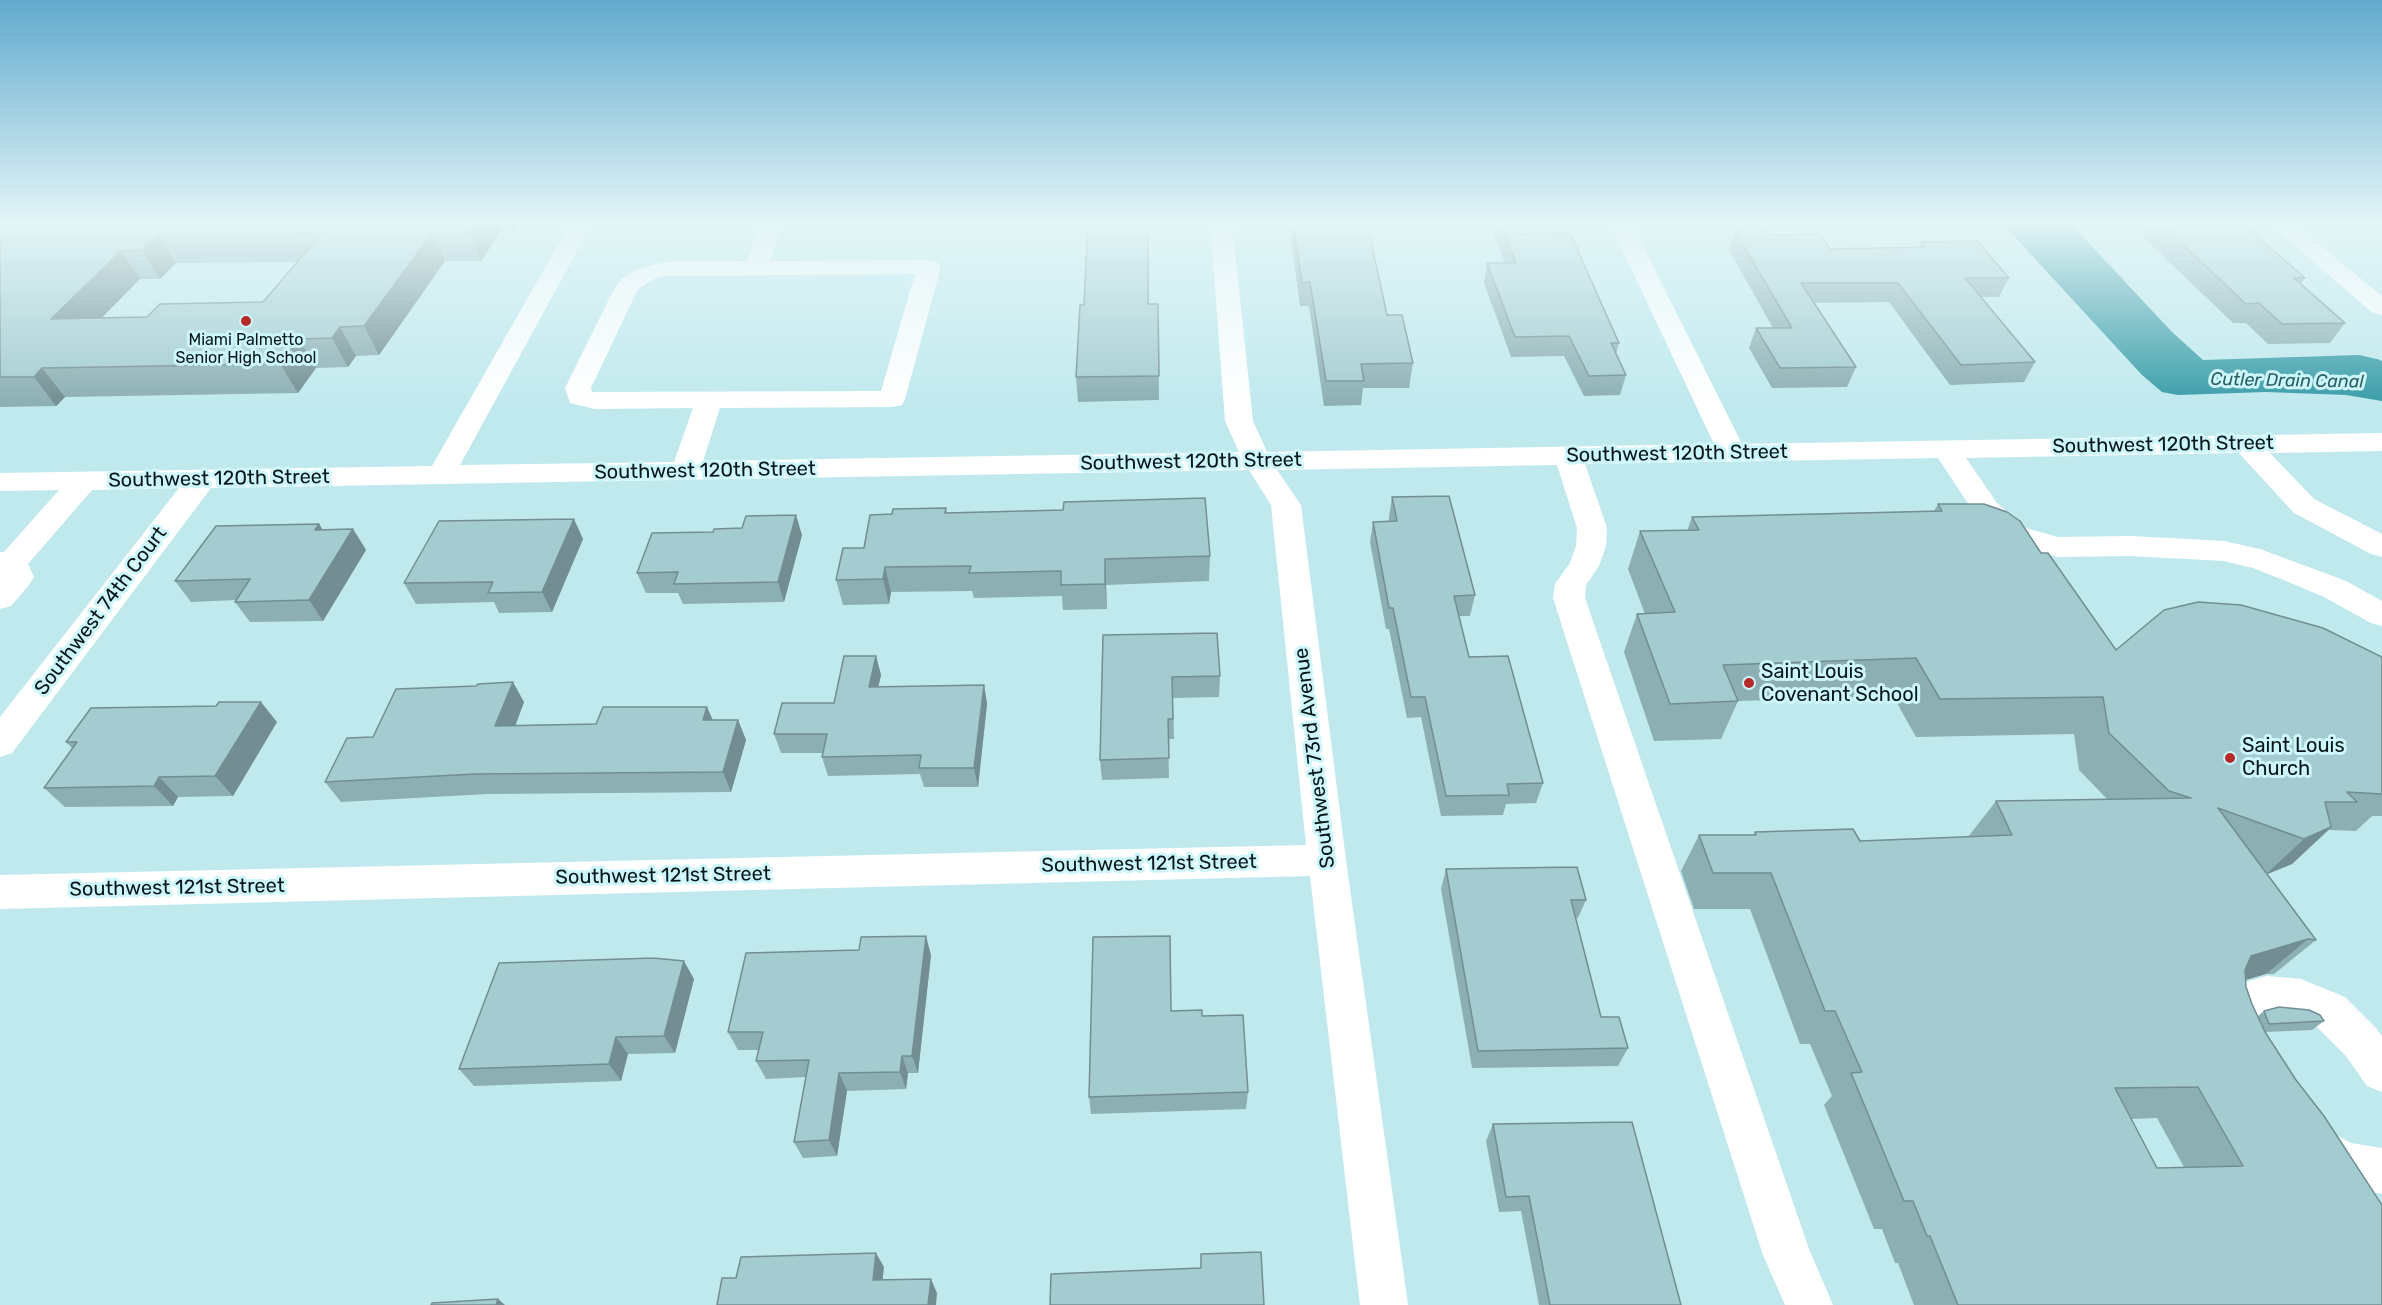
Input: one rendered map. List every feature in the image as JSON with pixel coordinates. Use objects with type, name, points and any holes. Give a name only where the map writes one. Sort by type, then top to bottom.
[{"type":"street","points":[[440,476],[548,283]]},
{"type":"street","points":[[631,283],[578,388],[580,397],[595,401],[892,399],[925,283]]},
{"type":"street","name":"Southwest 73rd Avenue","points":[[1227,283],[1239,421],[1257,461],[1286,505],[1326,860],[1384,1305]]},
{"type":"street","points":[[1650,283],[1733,454]]},
{"type":"street","points":[[2352,283],[2382,308]]},
{"type":"street","points":[[685,471],[709,400]]},
{"type":"street","name":"Southwest 120th Street","points":[[0,482],[2382,442]]},
{"type":"street","points":[[2247,444],[2304,506],[2382,547]]},
{"type":"street","points":[[1946,449],[1987,510],[2015,535],[2058,547],[2131,546],[2224,551],[2260,559],[2297,573],[2335,589],[2382,615]]},
{"type":"street","points":[[1568,456],[1592,528],[1591,546],[1584,566],[1571,584],[1569,598],[1786,1255],[1809,1305]]},
{"type":"street","name":"Southwest 74th Court","points":[[0,743],[202,478]]},
{"type":"street","points":[[0,598],[18,577],[6,563],[84,480]]},
{"type":"street","name":"Southwest 121st Street","points":[[0,892],[1326,860]]},
{"type":"street","points":[[2246,1058],[2229,1020],[2228,1004],[2267,994],[2301,998],[2330,1011],[2361,1042],[2382,1072]]},
{"type":"street","points":[[2287,1120],[2314,1146],[2344,1164],[2382,1172]]},
{"type":"water","name":"Cutler Drain Canal","points":[[2057,283],[2126,283],[2172,332],[2203,360],[2359,355],[2377,359],[2382,361],[2382,401],[2346,395],[2266,392],[2178,395],[2162,392],[2142,375]]},
{"type":"building","points":[[0,283],[88,283],[51,319],[147,317],[160,304],[263,302],[279,283],[396,283],[364,326],[340,327],[332,338],[299,339],[280,364],[42,368],[34,377],[0,377]]},
{"type":"building","points":[[1085,283],[1148,283],[1148,304],[1158,304],[1159,376],[1076,377],[1080,305],[1084,305]]},
{"type":"building","points":[[1310,283],[1380,283],[1387,315],[1402,315],[1413,363],[1361,364],[1364,381],[1326,381]]},
{"type":"building","points":[[1495,283],[1592,283],[1619,343],[1611,343],[1626,375],[1589,376],[1569,336],[1515,337]]},
{"type":"building","points":[[1765,283],[1969,283],[2035,362],[1961,365],[1898,283],[1801,283],[1856,367],[1780,368],[1756,328],[1792,328]]},
{"type":"building","points":[[2224,283],[2300,283],[2345,323],[2282,324],[2259,303],[2246,304]]},
{"type":"building","points":[[1449,496],[1475,595],[1454,596],[1469,657],[1508,656],[1543,783],[1507,784],[1509,795],[1446,796],[1425,697],[1411,697],[1393,608],[1389,608],[1373,522],[1397,521],[1392,497]]},
{"type":"building","points":[[1205,498],[1210,556],[1105,559],[1105,584],[1061,585],[1061,571],[969,573],[971,566],[885,567],[883,579],[836,580],[843,548],[864,548],[870,515],[892,514],[893,509],[946,508],[945,513],[1063,510],[1064,502]]},
{"type":"building","points":[[1938,504],[1984,504],[2007,512],[2020,521],[2041,553],[2048,553],[2116,650],[2164,610],[2198,602],[2241,605],[2323,628],[2382,657],[2382,794],[2347,792],[2357,802],[2325,802],[2331,827],[2304,839],[2218,808],[2316,940],[2308,939],[2251,956],[2245,970],[2246,987],[2265,1032],[2296,1080],[2324,1116],[2382,1205],[2382,1305],[1958,1305],[1913,1201],[1904,1201],[1851,1073],[1862,1072],[1835,1011],[1825,1011],[1771,873],[1713,873],[1699,835],[1756,835],[1755,832],[1853,829],[1860,841],[2012,835],[1996,801],[2191,798],[2169,791],[2109,733],[2103,697],[1940,699],[1916,658],[1723,665],[1738,701],[1670,704],[1637,614],[1675,612],[1640,531],[1699,530],[1692,517],[1942,511]],"holes":[[[2198,1087],[2243,1166],[2157,1168],[2115,1088]]]},
{"type":"building","points":[[796,515],[778,582],[674,584],[678,572],[637,573],[652,533],[713,532],[714,529],[742,528],[746,516]]},
{"type":"building","points":[[574,519],[542,592],[488,593],[493,582],[404,583],[439,521]]},
{"type":"building","points":[[319,524],[315,530],[353,529],[309,600],[235,602],[250,579],[175,581],[216,526]]},
{"type":"building","points":[[1217,633],[1220,676],[1172,677],[1173,719],[1168,719],[1169,758],[1100,760],[1103,635]]},
{"type":"building","points":[[844,656],[876,656],[869,687],[984,685],[974,768],[919,768],[921,755],[822,757],[827,734],[774,734],[782,703],[834,703]]},
{"type":"building","points":[[513,682],[495,726],[596,724],[603,707],[707,707],[703,720],[738,720],[723,772],[475,774],[325,782],[347,738],[373,737],[396,689]]},
{"type":"building","points":[[219,702],[261,702],[215,776],[159,777],[154,786],[44,788],[77,742],[66,742],[91,708],[216,706]]},
{"type":"building","points":[[1577,867],[1586,900],[1571,900],[1601,1017],[1619,1017],[1628,1048],[1478,1051],[1446,869]]},
{"type":"building","points":[[926,936],[912,1056],[902,1056],[900,1072],[839,1073],[829,1140],[794,1142],[809,1060],[756,1061],[763,1032],[728,1032],[746,953],[859,950],[861,937]]},
{"type":"building","points":[[1170,936],[1171,1011],[1202,1010],[1202,1016],[1243,1015],[1248,1092],[1089,1097],[1093,937]]},
{"type":"building","points":[[653,958],[684,961],[664,1036],[616,1037],[609,1064],[459,1069],[499,963]]},
{"type":"building","points":[[2279,1007],[2309,1010],[2320,1015],[2324,1021],[2269,1024],[2264,1011]]},
{"type":"building","points":[[1632,1122],[1681,1305],[1550,1305],[1529,1196],[1506,1197],[1493,1124]]},
{"type":"building","points":[[1261,1252],[1264,1305],[1050,1305],[1051,1274],[1201,1268],[1201,1254]]},
{"type":"building","points":[[876,1253],[873,1280],[931,1279],[928,1305],[717,1305],[722,1278],[736,1278],[741,1257]]},
{"type":"building","points":[[498,1299],[496,1305],[431,1305],[432,1303]]},
{"type":"place","name":"Miami Palmetto Senior High School","points":[[246,321]]},
{"type":"place","name":"Saint Louis Covenant School","points":[[1749,683]]},
{"type":"place","name":"Saint Louis Church","points":[[2230,758]]}]
